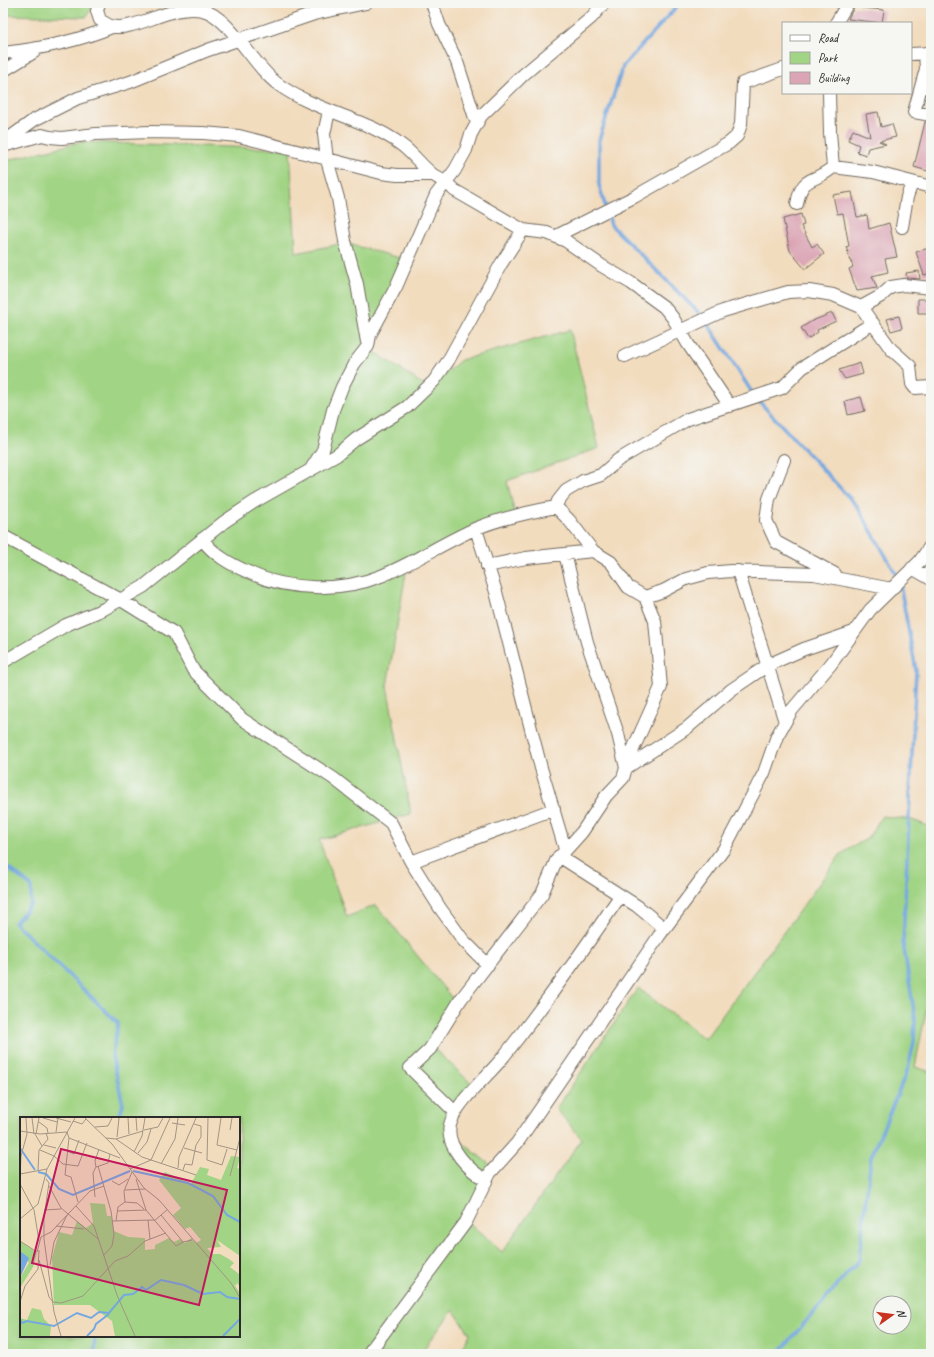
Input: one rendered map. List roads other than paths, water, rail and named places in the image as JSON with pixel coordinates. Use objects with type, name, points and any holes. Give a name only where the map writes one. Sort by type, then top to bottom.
[{"type":"street","points":[[99,3],[97,11],[100,20],[112,26]]},
{"type":"street","points":[[3,142],[34,120],[78,98],[105,91],[208,50],[314,14],[366,3]]},
{"type":"street","points":[[432,3],[439,24],[457,62],[475,118],[478,122]]},
{"type":"street","points":[[310,470],[323,450],[333,410],[342,387],[354,364],[368,346],[370,336],[396,287],[436,195],[466,150],[471,134],[478,122],[489,108],[523,74],[592,18],[604,3]]},
{"type":"street","points":[[837,22],[848,3]]},
{"type":"street","points":[[3,53],[42,47],[67,41],[112,26],[127,26],[191,5],[204,10],[216,16],[238,40],[266,75],[280,86],[329,111],[360,122],[398,143],[433,175],[446,182],[454,190],[523,230],[547,233],[566,241],[591,259],[632,282],[664,307],[673,318],[730,406]]},
{"type":"street","points":[[3,71],[42,47]]},
{"type":"street","points":[[912,54],[928,53],[926,69],[914,112],[931,115]]},
{"type":"street","points":[[556,236],[634,197],[729,142],[737,136],[741,124],[743,83],[782,69]]},
{"type":"street","points":[[829,94],[830,140],[834,167]]},
{"type":"street","points":[[329,111],[324,134],[327,160],[338,198],[345,242],[357,284],[368,346]]},
{"type":"street","points":[[3,146],[42,134],[62,138],[96,134],[150,132],[203,133],[239,136],[327,160],[397,175],[433,175]]},
{"type":"street","points":[[797,204],[800,190],[804,183],[826,173],[834,167],[873,172],[931,187]]},
{"type":"street","points":[[902,227],[907,197],[912,183]]},
{"type":"street","points":[[3,662],[66,625],[104,609],[143,587],[202,539],[254,502],[337,455],[356,439],[407,407],[434,381],[448,361],[488,287],[523,230]]},
{"type":"street","points":[[861,308],[881,296],[891,286],[904,285],[931,288]]},
{"type":"street","points":[[625,356],[680,331],[704,318],[723,311],[788,292],[810,291],[833,295],[861,308],[891,349],[910,366],[912,384],[915,388],[931,387]]},
{"type":"street","points":[[556,507],[558,501],[566,491],[583,481],[601,475],[618,460],[638,447],[688,420],[782,388],[802,368],[873,323]]},
{"type":"street","points":[[784,460],[769,499],[766,520],[776,542],[844,579]]},
{"type":"street","points":[[202,539],[210,549],[227,562],[260,578],[286,584],[316,587],[348,585],[381,576],[476,529],[528,512],[556,507]]},
{"type":"street","points":[[455,1112],[410,1068],[430,1049],[461,999],[542,894],[556,861],[582,832],[606,796],[623,778],[626,767],[661,687],[655,621],[645,597],[628,587],[611,562],[593,551],[569,520],[556,507]]},
{"type":"street","points":[[476,529],[496,592],[541,768],[554,809],[562,853],[620,896],[637,906],[665,929]]},
{"type":"street","points":[[3,536],[121,600],[174,633],[193,670],[242,719],[333,778],[391,823],[411,862],[440,908],[463,940],[488,965]]},
{"type":"street","points":[[368,1354],[466,1222],[490,1173],[517,1143],[665,929],[724,849],[764,773],[777,736],[792,710],[831,664],[870,610],[912,568],[920,562],[931,545]]},
{"type":"street","points":[[487,566],[526,558],[593,551]]},
{"type":"street","points":[[565,554],[587,642],[618,734],[626,767]]},
{"type":"street","points":[[912,568],[931,579]]},
{"type":"street","points":[[738,571],[785,722]]},
{"type":"street","points":[[645,597],[663,591],[686,579],[708,573],[738,571],[814,574],[892,589]]},
{"type":"street","points":[[626,767],[687,728],[731,690],[768,665],[804,649],[854,632]]},
{"type":"street","points":[[411,862],[554,809]]},
{"type":"street","points":[[486,1180],[462,1162],[454,1148],[449,1131],[455,1112],[504,1056],[546,1003],[585,949],[620,896]]},
{"type":"waterway","points":[[680,3],[623,66],[599,140],[599,185],[611,225],[704,318],[755,397],[857,506],[899,579]]},
{"type":"waterway","points":[[778,1354],[859,1260],[871,1157],[908,1069],[914,1042],[915,1018],[903,943],[916,670],[900,585]]},
{"type":"waterway","points":[[3,864],[31,886],[31,904],[15,923],[118,1023],[112,1056],[123,1104],[119,1117]]},
{"type":"waterway","points":[[94,1354],[95,1337]]}]
